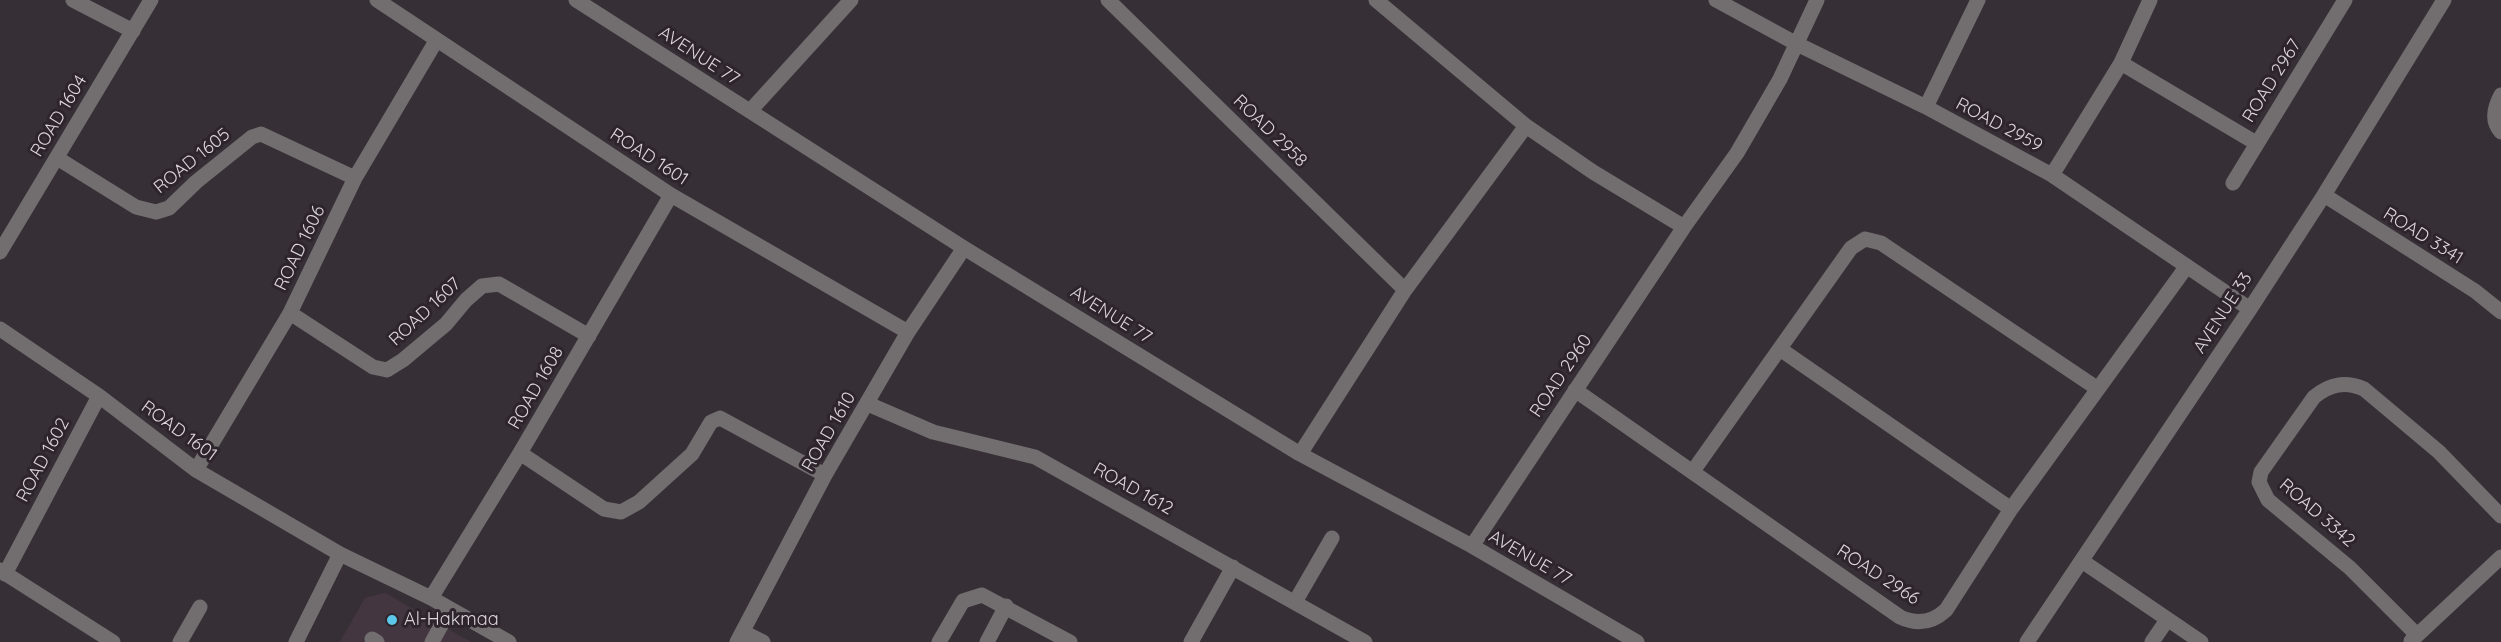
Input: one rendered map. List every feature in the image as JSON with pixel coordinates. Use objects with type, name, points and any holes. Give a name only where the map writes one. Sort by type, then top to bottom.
[{"type":"street","points":[[73,0],[133,31]]},
{"type":"street","name":"ROAD 1604","points":[[0,252],[151,0]]},
{"type":"street","name":"ROAD 1601","points":[[377,0],[671,195],[908,332]]},
{"type":"street","points":[[750,111],[851,0]]},
{"type":"street","name":"ROAD 2958","points":[[1108,0],[1406,290]]},
{"type":"street","points":[[1376,0],[1526,126],[1593,172],[1684,227]]},
{"type":"street","name":"ROAD 2959","points":[[1716,0],[1797,44],[1926,107],[2052,175],[2250,309]]},
{"type":"street","points":[[1797,44],[1817,0]]},
{"type":"street","points":[[1926,107],[1978,0]]},
{"type":"street","points":[[2052,175],[2121,63],[2150,0]]},
{"type":"street","name":"ROAD 2967","points":[[2233,183],[2344,0]]},
{"type":"street","name":"AVENUE 33","points":[[2027,642],[2250,309],[2324,195],[2444,0]]},
{"type":"street","name":"AVENUE 77","points":[[584,2],[964,248],[1300,454],[1472,546],[1637,642]]},
{"type":"street","name":"ROAD 1606","points":[[196,470],[290,313],[355,178],[436,41]]},
{"type":"street","name":"ROAD 2960","points":[[1472,546],[1684,227],[1737,153],[1780,79],[1797,44]]},
{"type":"street","points":[[2121,63],[2256,143]]},
{"type":"street","points":[[2501,95],[2494,120],[2501,132]]},
{"type":"street","points":[[1300,454],[1406,290],[1526,126]]},
{"type":"street","name":"ROAD 1605","points":[[57,158],[136,207],[156,212],[169,208],[196,182],[252,137],[261,134],[355,178]]},
{"type":"street","name":"ROAD 1608","points":[[431,598],[520,453],[671,195]]},
{"type":"street","name":"ROAD 3341","points":[[2324,195],[2475,291],[2501,312]]},
{"type":"street","points":[[1693,471],[1851,248],[1865,239],[1874,239],[2098,389]]},
{"type":"street","name":"ROAD 1610","points":[[740,637],[825,475],[908,332],[964,248]]},
{"type":"street","name":"ROAD 2966","points":[[1575,390],[1900,617],[1916,622],[1932,620],[1946,610],[2011,509],[2187,266]]},
{"type":"street","name":"ROAD 1607","points":[[290,313],[373,367],[387,370],[403,360],[446,324],[466,300],[482,286],[499,284],[589,336]]},
{"type":"street","name":"ROAD 1601","points":[[0,329],[99,396],[196,470],[340,554],[431,598],[509,642]]},
{"type":"street","points":[[1780,349],[2011,509]]},
{"type":"street","name":"ROAD 3342","points":[[2413,639],[2350,568],[2279,510],[2262,492],[2259,482],[2261,472],[2314,397],[2324,389],[2337,385],[2351,384],[2364,389],[2439,452],[2501,516]]},
{"type":"street","name":"ROAD 1602","points":[[99,396],[3,572],[113,642]]},
{"type":"street","name":"ROAD 1612","points":[[868,404],[933,432],[1035,457],[1365,642]]},
{"type":"street","points":[[520,453],[604,509],[621,512],[639,502],[692,454],[711,422],[720,418],[825,475]]},
{"type":"street","points":[[1295,602],[1332,537]]},
{"type":"street","points":[[296,642],[340,554]]},
{"type":"street","points":[[2413,639],[2501,557]]},
{"type":"street","points":[[2082,561],[2201,642]]},
{"type":"street","points":[[1191,642],[1233,567]]},
{"type":"street","points":[[939,642],[963,601],[982,595],[1070,642]]},
{"type":"street","points":[[987,642],[1006,606]]},
{"type":"street","points":[[180,642],[200,607]]},
{"type":"street","points":[[432,642],[450,609]]},
{"type":"street","points":[[2152,642],[2167,620]]},
{"type":"street","points":[[740,637],[763,642]]},
{"type":"shaded area","name":"Al-Hakmaa","points":[[385,593],[471,642],[340,642],[365,598]]},
{"type":"place","name":"Al-Hakmaa","points":[[392,620]]}]
